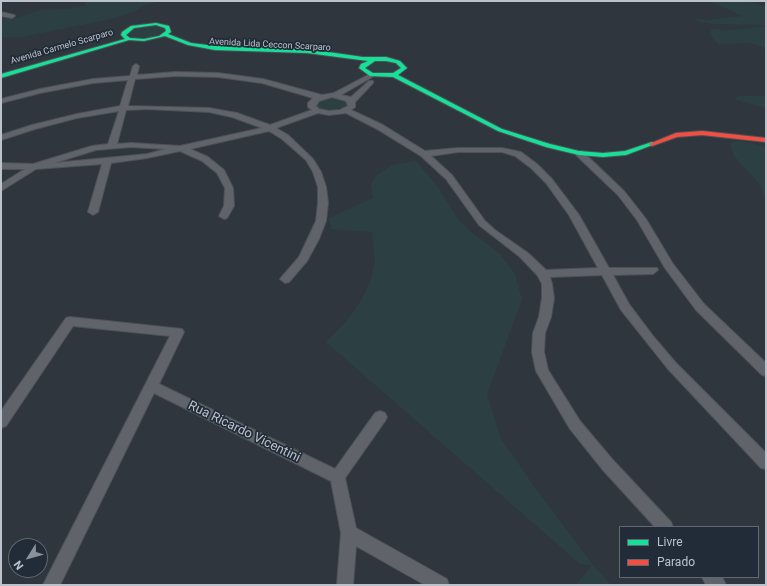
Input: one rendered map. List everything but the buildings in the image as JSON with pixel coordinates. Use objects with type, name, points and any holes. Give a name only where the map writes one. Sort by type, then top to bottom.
[{"type":"main road","points":[[156,24],[162,25],[169,29],[165,35],[152,39],[126,37],[124,32],[133,27],[156,24]]},
{"type":"main road","name":"Avenida Lida Ceccon Scarparo","points":[[165,35],[190,44],[215,48],[307,51],[373,60],[393,60],[402,65],[403,70]]},
{"type":"main road","name":"Avenida Carmelo Scarparo","points":[[1,71],[126,37]]},
{"type":"main road","name":"Avenida Carmelo Scarparo","points":[[1,76],[126,37]]},
{"type":"main road","name":"Avenida Lida Ceccon Scarparo","points":[[152,39],[210,52],[304,56],[334,59],[355,63],[367,73],[376,76]]},
{"type":"main road","points":[[362,68],[364,65],[373,60]]},
{"type":"main road","points":[[376,76],[394,75],[403,70],[514,128],[562,142],[595,147],[620,146],[639,141],[657,132],[693,126],[725,128],[766,135]]},
{"type":"main road","points":[[394,75],[500,130],[542,144],[579,153],[626,153],[644,148],[676,135],[702,133],[766,140]]},
{"type":"street","points":[[1,14],[12,16]]},
{"type":"street","points":[[112,146],[136,66]]},
{"type":"street","points":[[1,101],[68,85],[132,76],[196,74],[238,77],[282,85],[319,97],[336,95],[376,76]]},
{"type":"street","points":[[319,97],[312,103],[312,107],[317,111],[329,113],[348,106],[376,76]]},
{"type":"street","points":[[336,95],[347,98],[348,106],[424,154],[449,177],[462,192],[482,223],[524,256],[543,274],[547,284],[548,298],[545,317],[539,333],[538,352],[542,371],[575,425],[664,526]]},
{"type":"street","points":[[1,138],[55,121],[123,108],[168,107],[209,110],[234,115],[270,128],[285,137],[309,159],[317,172],[322,187],[323,203],[321,221],[314,239],[303,259],[285,279]]},
{"type":"street","points":[[1,166],[34,167],[107,162],[184,149],[270,128],[317,111]]},
{"type":"street","points":[[1,188],[34,167],[73,154],[112,146],[154,145],[184,149],[214,165],[226,180],[230,197],[229,206],[224,216]]},
{"type":"street","points":[[424,154],[458,150],[502,150],[518,154],[534,166],[549,181],[574,215],[625,307],[672,366],[766,463]]},
{"type":"street","points":[[579,153],[621,193],[641,218],[669,266],[700,307],[766,371]]},
{"type":"street","points":[[93,212],[107,162]]},
{"type":"street","points":[[543,274],[653,270]]},
{"type":"street","points":[[1,422],[70,321],[178,332],[51,585]]},
{"type":"street","name":"Rua Ricardo Vicentini","points":[[151,386],[336,477]]},
{"type":"street","points":[[345,585],[349,533],[336,477],[380,417]]},
{"type":"street","points":[[349,533],[441,585]]},
{"type":"green space","points":[[83,1],[162,1],[145,5],[133,12],[111,19],[22,37],[1,37],[1,19],[17,18],[40,10],[77,8],[86,5]]},
{"type":"green space","points":[[710,1],[749,1],[766,7],[766,25],[712,24],[696,21],[697,19],[708,20],[742,16]]},
{"type":"green space","points":[[156,26],[164,29],[163,32],[154,37],[133,38],[128,33],[134,29]]},
{"type":"green space","points":[[766,26],[766,49],[752,43],[719,44],[713,39],[710,32],[712,29],[730,30]]},
{"type":"green space","points":[[381,61],[395,63],[399,66],[399,69],[396,72],[381,74],[369,71],[367,68],[374,62]]},
{"type":"green space","points":[[738,96],[766,96],[766,108],[734,99]]},
{"type":"green space","points":[[332,97],[344,99],[347,101],[347,106],[333,111],[320,109],[317,106],[318,101]]},
{"type":"green space","points":[[735,141],[766,147],[766,202],[761,186],[734,156],[730,144]]},
{"type":"green space","points":[[416,161],[438,187],[458,219],[471,232],[500,254],[515,274],[522,299],[487,395],[501,439],[593,565],[611,585],[576,585],[592,565],[580,564],[326,342],[346,322],[361,301],[371,280],[375,260],[372,232],[331,229],[329,218],[373,198],[371,185],[375,177],[392,165]]},
{"type":"traffic: fast","points":[[156,24],[167,27],[169,32],[160,37],[144,40],[129,39],[123,35],[124,32],[133,27],[156,24]]},
{"type":"traffic: fast","points":[[165,35],[190,44],[215,48],[307,51],[363,59],[386,59],[398,62],[404,68],[394,75],[372,75],[362,68],[363,65],[373,60]]},
{"type":"traffic: fast","points":[[1,76],[129,39]]},
{"type":"traffic: fast","points":[[394,75],[500,130],[548,146],[579,153],[603,155],[626,153],[652,144]]},
{"type":"traffic: jam","points":[[652,144],[676,135],[702,133],[766,140]]}]
